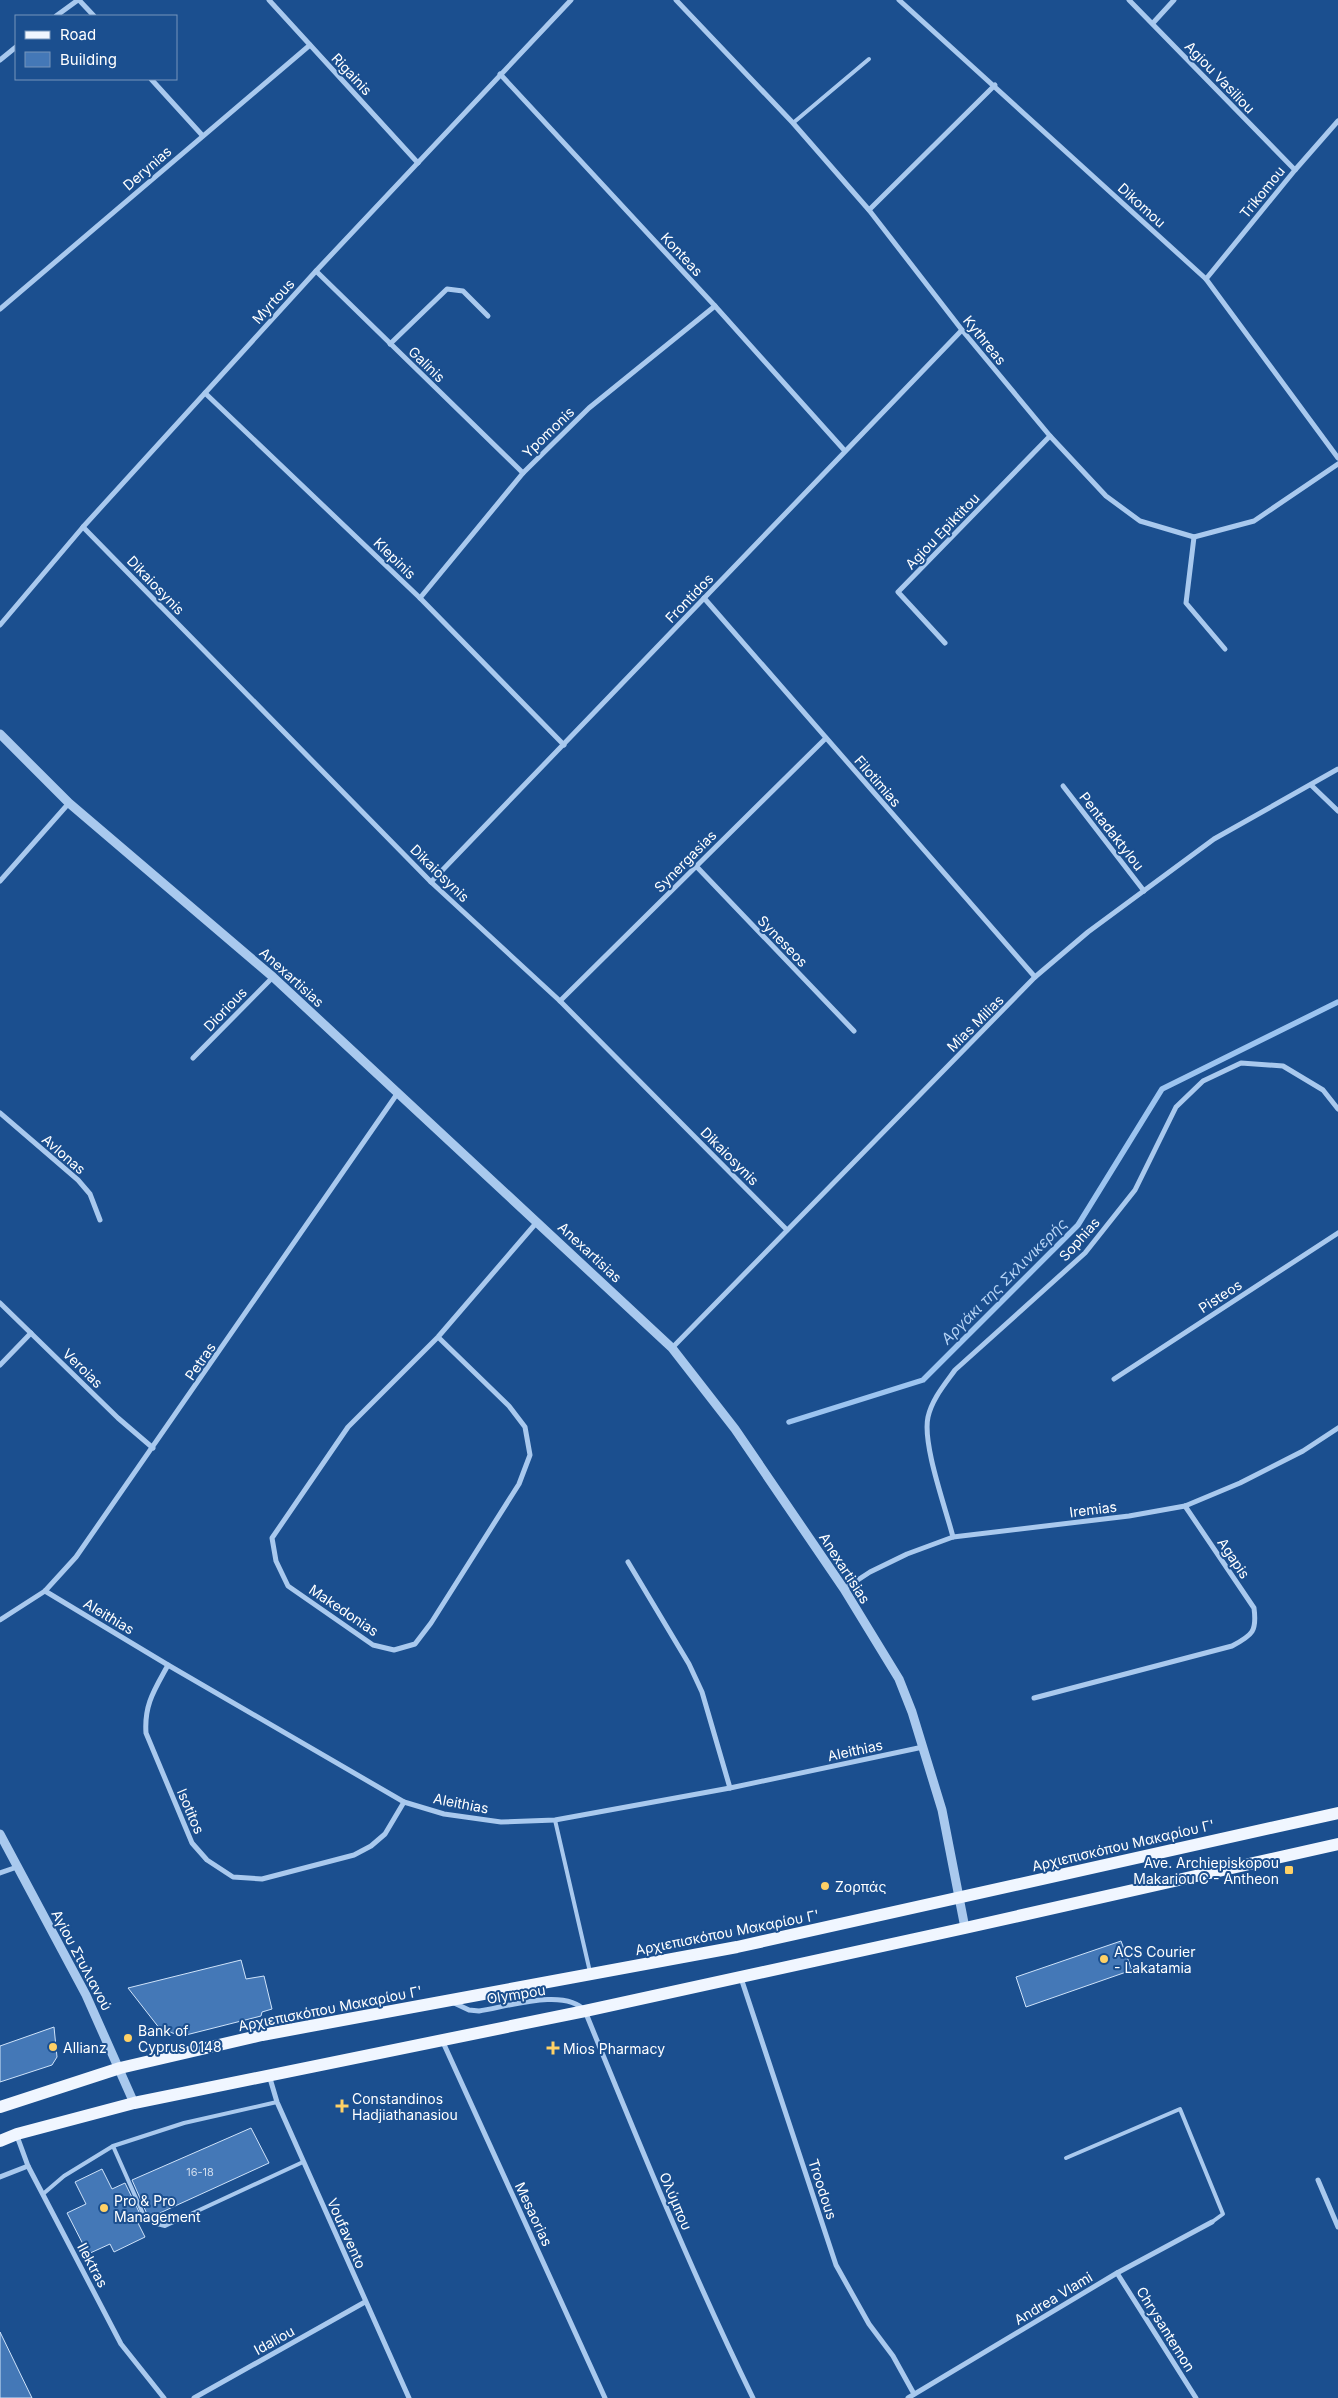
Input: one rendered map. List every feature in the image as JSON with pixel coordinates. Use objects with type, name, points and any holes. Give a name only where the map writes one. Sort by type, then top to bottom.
[{"type":"main road","name":"Αρχιεπισκόπου Μακαρίου Γ'","points":[[0,2107],[120,2068],[262,2035],[737,1947],[1338,1813]]},
{"type":"main road","points":[[0,2141],[17,2134],[134,2103],[740,1978],[1338,1844]]},
{"type":"street","points":[[57,15],[78,0],[93,15]]},
{"type":"street","name":"Rigainis","points":[[269,0],[418,163]]},
{"type":"street","name":"Myrtous","points":[[0,625],[83,527],[316,271],[500,74],[572,0]]},
{"type":"street","name":"Kythreas","points":[[676,0],[793,123],[869,210],[962,330],[1050,436],[1106,496],[1140,521],[1194,536],[1254,521],[1338,464]]},
{"type":"street","name":"Dikomou","points":[[898,0],[1206,279],[1338,458]]},
{"type":"street","name":"Agiou Vasiliou","points":[[1129,0],[1295,170]]},
{"type":"street","points":[[1152,23],[1174,0]]},
{"type":"street","name":"Derynias","points":[[0,309],[310,45]]},
{"type":"street","points":[[0,60],[15,48]]},
{"type":"street","name":"Konteas","points":[[500,74],[715,306],[845,451]]},
{"type":"street","points":[[152,80],[202,136]]},
{"type":"street","points":[[869,210],[994,85]]},
{"type":"street","name":"Trikomou","points":[[1206,279],[1295,170],[1338,121]]},
{"type":"street","name":"Galinis","points":[[316,271],[523,473]]},
{"type":"street","points":[[390,344],[448,289],[464,291],[488,316]]},
{"type":"street","name":"Ypomonis","points":[[420,598],[523,473],[589,408],[715,306]]},
{"type":"street","name":"Frontidos","points":[[432,882],[962,330]]},
{"type":"street","name":"Klepinis","points":[[205,393],[420,598],[564,744]]},
{"type":"street","name":"Agiou Epiktitou","points":[[945,643],[898,592],[1050,436]]},
{"type":"street","name":"Dikaiosynis","points":[[83,527],[432,882],[560,1001],[787,1230]]},
{"type":"street","points":[[1194,536],[1186,603],[1225,649]]},
{"type":"street","name":"Filotimias","points":[[704,598],[1035,977]]},
{"type":"street","name":"Anexartisias","points":[[0,734],[69,803],[273,976],[397,1094],[538,1222],[672,1348],[734,1429],[844,1589],[899,1679],[923,1747],[942,1810],[965,1928]]},
{"type":"street","name":"Synergasias","points":[[560,1001],[826,738]]},
{"type":"street","name":"Mias Milias","points":[[672,1348],[1035,977],[1088,932],[1214,839],[1338,769]]},
{"type":"street","points":[[1311,785],[1338,811]]},
{"type":"street","name":"Pentadaktylou","points":[[1062,786],[1144,891]]},
{"type":"street","points":[[0,881],[69,803]]},
{"type":"street","name":"Syneseos","points":[[696,866],[854,1031]]},
{"type":"street","name":"Diorious","points":[[193,1058],[273,976]]},
{"type":"street","name":"Sophias","points":[[953,1537],[929,1447],[928,1417],[938,1393],[955,1370],[1085,1253],[1134,1190],[1176,1107],[1203,1081],[1241,1063],[1284,1066],[1323,1090],[1338,1109]]},
{"type":"street","name":"Petras","points":[[0,1620],[45,1591],[76,1557],[397,1094]]},
{"type":"street","name":"Avlonas","points":[[0,1114],[78,1180],[93,1200],[100,1220]]},
{"type":"street","name":"Makedonias","points":[[438,1337],[509,1406],[525,1427],[530,1455],[519,1484],[431,1623],[415,1644],[394,1650],[373,1644],[288,1586],[276,1561],[272,1538],[348,1427],[438,1337],[538,1222]]},
{"type":"street","name":"Pisteos","points":[[1114,1378],[1338,1233]]},
{"type":"street","name":"Veroias","points":[[0,1303],[118,1418],[153,1448]]},
{"type":"street","points":[[0,1364],[31,1333]]},
{"type":"street","name":"Iremias","points":[[844,1589],[870,1572],[907,1554],[953,1537],[1129,1516],[1185,1506],[1240,1483],[1303,1451],[1338,1428]]},
{"type":"street","name":"Agapis","points":[[1034,1698],[1232,1646],[1248,1638],[1256,1624],[1254,1608],[1185,1506]]},
{"type":"street","points":[[628,1562],[689,1664],[702,1692],[730,1788]]},
{"type":"street","name":"Aleithias","points":[[45,1591],[404,1802],[444,1814],[501,1822],[555,1820],[730,1788],[923,1747]]},
{"type":"street","name":"Isotitos","points":[[168,1665],[149,1699],[145,1717],[146,1733],[192,1843],[218,1869],[233,1877],[262,1879],[354,1855],[371,1846],[385,1834],[404,1802]]},
{"type":"street","name":"Αγίου Στυλιανού","points":[[0,1834],[86,1995],[134,2103]]},
{"type":"street","points":[[0,1874],[17,1867]]},
{"type":"street","name":"Troodous","points":[[740,1978],[836,2265],[861,2311],[893,2356],[914,2394]]},
{"type":"street","name":"Olympou","points":[[450,2000],[460,2007],[479,2011],[558,1999],[573,2001],[585,2011]]},
{"type":"street","name":"Ολύμπου","points":[[585,2011],[657,2187],[712,2314],[753,2398]]},
{"type":"street","name":"Mesaorias","points":[[442,2040],[605,2398]]},
{"type":"street","name":"Voufavento","points":[[269,2076],[277,2102],[303,2162],[410,2398]]},
{"type":"street","name":"Ilektras","points":[[17,2134],[28,2166],[122,2344],[164,2398]]},
{"type":"street","points":[[0,2177],[28,2166]]},
{"type":"street","points":[[1318,2180],[1338,2228]]},
{"type":"street","name":"Andrea Vlami","points":[[908,2398],[1117,2272],[1212,2222]]},
{"type":"street","name":"Chrysantemon","points":[[1117,2272],[1196,2398]]},
{"type":"street","name":"Idaliou","points":[[194,2398],[365,2302]]},
{"type":"lane","points":[[793,123],[868,59]]},
{"type":"lane","points":[[555,1820],[590,1974]]},
{"type":"lane","points":[[43,2194],[64,2176],[113,2146],[184,2123],[277,2102]]},
{"type":"lane","points":[[1066,2158],[1180,2109],[1223,2214],[1212,2222]]},
{"type":"lane","points":[[113,2146],[144,2216],[153,2223],[165,2226],[303,2162]]},
{"type":"building","points":[[1121,1941],[1132,1970],[1026,2007],[1016,1977]]},
{"type":"building","points":[[241,1960],[246,1979],[264,1976],[272,2009],[262,2012],[261,2016],[182,2036],[160,2029],[128,1988]]},
{"type":"building","points":[[54,2027],[57,2057],[52,2065],[0,2082],[0,2046]]},
{"type":"building","points":[[251,2128],[269,2163],[151,2217],[147,2214],[132,2180]]},
{"type":"building","name":"Pro & Pro Management","points":[[102,2169],[112,2189],[125,2183],[143,2220],[138,2223],[145,2237],[114,2252],[110,2244],[88,2254],[67,2213],[86,2204],[75,2182]]},
{"type":"building","points":[[0,2332],[32,2398],[0,2398]]},
{"type":"waterway","name":"Αργάκι της Σκλινικερής","points":[[789,1422],[923,1380],[1078,1225],[1162,1089],[1338,1002]]},
{"type":"place","name":"Ave. Archiepiskopou Makariou C - Antheon","points":[[1289,1870]]},
{"type":"place","name":"Ζορπάς","points":[[825,1886]]},
{"type":"place","name":"ACS Courier - Lakatamia","points":[[1104,1959]]},
{"type":"place","name":"Bank of Cyprus 0148","points":[[128,2038]]},
{"type":"place","name":"Allianz","points":[[53,2047]]},
{"type":"place","name":"Mios Pharmacy","points":[[553,2048]]},
{"type":"place","name":"Constandinos Hadjiathanasiou","points":[[342,2106]]},
{"type":"place","name":"Pro & Pro Management","points":[[104,2208]]}]
